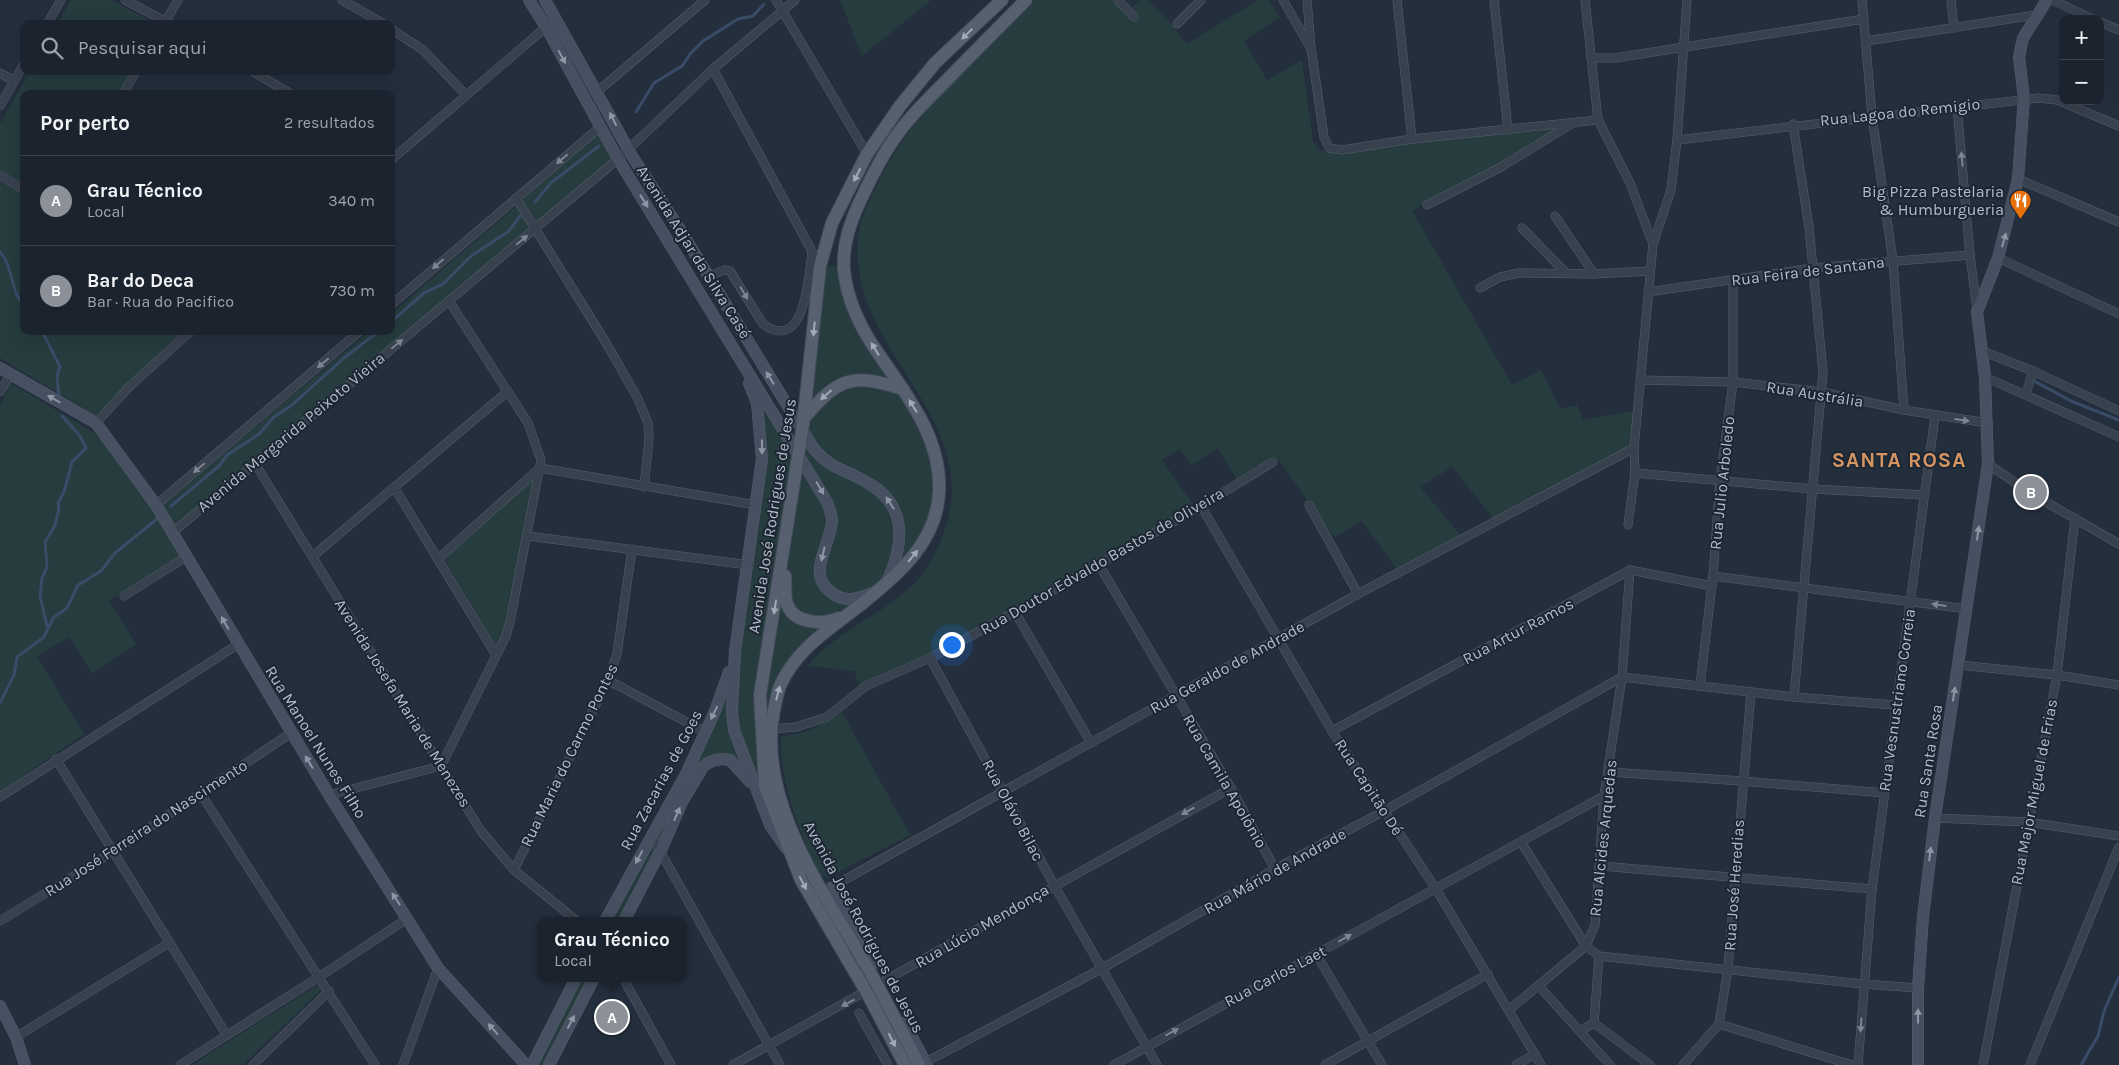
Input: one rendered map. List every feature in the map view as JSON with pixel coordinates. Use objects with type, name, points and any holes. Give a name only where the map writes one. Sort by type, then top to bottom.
[{"type":"main road","name":"Avenida José Rodrigues de Jesus","points":[[924,1064],[876,988],[801,880],[765,786],[760,695],[804,421],[820,266],[832,223],[867,154],[900,106],[924,77],[1002,0]]},
{"type":"main road","name":"Avenida José Rodrigues de Jesus","points":[[905,1065],[876,988],[827,889],[800,848],[776,785],[771,754],[770,729],[779,687],[808,645],[884,586],[926,541],[936,515],[939,492],[938,469],[932,444],[923,422],[857,319],[844,272],[846,243],[850,226],[877,165],[911,117],[1026,0]]},
{"type":"main road","points":[[804,421],[831,390],[844,383],[859,379],[876,380],[903,389]]},
{"type":"main road","points":[[783,559],[787,605],[797,616],[820,623],[831,622],[852,612]]},
{"type":"street","points":[[49,20],[61,0]]},
{"type":"street","points":[[125,0],[161,20]]},
{"type":"street","points":[[168,20],[178,0]]},
{"type":"street","points":[[342,0],[377,20]]},
{"type":"street","name":"Avenida Adjar da Silva Casé","points":[[529,0],[546,27],[618,159],[823,495],[832,520],[823,550],[819,577],[825,588],[842,599],[850,600],[884,586],[900,550],[900,529],[894,507],[882,493],[868,482],[842,472],[824,461],[814,449],[628,150],[598,90],[545,0]]},
{"type":"street","points":[[598,90],[704,0]]},
{"type":"street","points":[[776,0],[867,154]]},
{"type":"street","name":"Avenida Margarida Peixoto Vieira","points":[[172,533],[254,462],[618,159],[714,69],[795,0]]},
{"type":"street","points":[[1118,0],[1134,17]]},
{"type":"street","points":[[1177,24],[1201,0]]},
{"type":"street","points":[[1283,0],[1311,48]]},
{"type":"street","points":[[1307,0],[1311,48],[1324,138],[1329,148],[1342,150],[1412,139],[1598,120]]},
{"type":"street","points":[[1397,0],[1412,139]]},
{"type":"street","points":[[1494,0],[1508,130]]},
{"type":"street","points":[[1585,0],[1598,120],[1630,183],[1654,244]]},
{"type":"street","points":[[1628,525],[1635,473],[1634,448],[1650,271],[1654,244],[1671,190],[1685,46],[1687,0]]},
{"type":"street","points":[[1862,0],[1872,116],[1893,261],[1904,410]]},
{"type":"street","points":[[1951,0],[1954,28]]},
{"type":"street","points":[[1977,312],[1998,258],[2018,179],[2024,98],[2019,57],[2023,38],[2047,0]]},
{"type":"street","points":[[2052,0],[2084,15]]},
{"type":"street","points":[[1866,41],[2036,15]]},
{"type":"street","points":[[1591,58],[1616,58],[1864,18]]},
{"type":"street","points":[[2104,24],[2119,30]]},
{"type":"street","points":[[395,157],[546,27]]},
{"type":"street","points":[[395,32],[422,50],[466,95]]},
{"type":"street","points":[[714,69],[820,266]]},
{"type":"street","points":[[0,106],[20,71]]},
{"type":"street","points":[[0,73],[14,81]]},
{"type":"street","points":[[125,90],[134,75]]},
{"type":"street","points":[[259,75],[284,90]]},
{"type":"street","name":"Rua Lagoa do Remigio","points":[[1677,140],[1793,124],[2024,98],[2057,100],[2119,126]]},
{"type":"street","points":[[1957,106],[1977,312]]},
{"type":"street","points":[[1427,205],[1501,168],[1575,121]]},
{"type":"street","points":[[1793,124],[1813,268],[1823,372],[1794,696]]},
{"type":"street","points":[[395,302],[600,128]]},
{"type":"street","points":[[0,175],[20,188]]},
{"type":"street","points":[[2018,179],[2119,222]]},
{"type":"street","points":[[516,198],[536,228],[637,397],[648,423],[644,487]]},
{"type":"street","points":[[1555,216],[1594,274]]},
{"type":"street","points":[[1522,228],[1566,273]]},
{"type":"street","points":[[708,277],[724,270],[730,271],[763,324],[770,330],[781,331],[790,327],[797,320],[803,309],[812,252]]},
{"type":"street","name":"Rua Feira de Santana","points":[[1648,292],[1813,268],[1970,255]]},
{"type":"street","points":[[1998,258],[2119,314]]},
{"type":"street","points":[[1480,288],[1509,274],[1594,274],[1650,271]]},
{"type":"street","name":"Rua Julio Arboledo","points":[[1700,686],[1714,576],[1720,480],[1733,382],[1733,280]]},
{"type":"street","points":[[329,795],[441,766],[506,636],[510,622],[528,536],[541,460],[534,435],[448,301]]},
{"type":"street","name":"Rua Santa Rosa","points":[[1918,1065],[1918,988],[1923,917],[1935,818],[1988,464],[1985,378],[1977,312]]},
{"type":"street","points":[[0,368],[96,423],[129,387],[187,335]]},
{"type":"street","name":"Avenida Margarida Peixoto Vieira","points":[[156,505],[355,335]]},
{"type":"street","points":[[736,350],[757,403],[762,437],[762,458],[749,565],[735,651],[732,711],[734,730],[738,748],[770,825],[789,852]]},
{"type":"street","points":[[1982,351],[2032,371],[2119,411]]},
{"type":"street","points":[[2026,394],[2032,371]]},
{"type":"street","points":[[0,392],[11,374]]},
{"type":"street","points":[[1985,378],[2026,394],[2119,437]]},
{"type":"street","name":"Rua Austrália","points":[[1640,380],[1733,382],[1822,392],[1935,416],[1988,423]]},
{"type":"street","points":[[313,556],[507,392]]},
{"type":"street","name":"Rua Vesnustriano Correia","points":[[1858,1065],[1872,889],[1935,416]]},
{"type":"street","name":"Rua Manoel Nunes Filho","points":[[96,423],[156,505],[291,734],[438,968],[515,1060],[526,1065]]},
{"type":"street","name":"Rua Geraldo de Andrade","points":[[827,889],[1091,743],[1175,694],[1358,594],[1634,448]]},
{"type":"street","name":"Avenida Josefa Maria de Menezes","points":[[254,462],[481,830],[514,870],[572,917]]},
{"type":"street","name":"Rua Doutor Edvaldo Bastos de Oliveira","points":[[770,729],[796,728],[827,717],[866,686],[930,658],[1015,612],[1201,506],[1273,462]]},
{"type":"street","points":[[1988,464],[2119,544]]},
{"type":"street","points":[[540,468],[756,505]]},
{"type":"street","points":[[439,558],[540,468]]},
{"type":"street","points":[[1635,473],[1813,489],[1925,495]]},
{"type":"street","points":[[394,487],[439,558],[496,655]]},
{"type":"street","points":[[1310,505],[1358,594]]},
{"type":"street","name":"Rua Capitão Dé","points":[[1201,506],[1332,731],[1436,889],[1510,1009],[1541,1065]]},
{"type":"street","name":"Rua Major Miguel de Frias","points":[[1983,1065],[2057,674],[2075,518]]},
{"type":"street","points":[[528,536],[749,565]]},
{"type":"street","name":"Rua Maria do Carmo Pontes","points":[[514,870],[608,680],[617,654],[632,549]]},
{"type":"street","points":[[124,596],[186,557]]},
{"type":"street","name":"Rua Camila Apolônio","points":[[1098,563],[1231,788],[1275,869]]},
{"type":"street","points":[[1630,570],[1712,586]]},
{"type":"street","name":"Rua Alcides Arquedas","points":[[1510,1009],[1586,946],[1595,925],[1604,796],[1622,677],[1630,570]]},
{"type":"street","name":"Rua Artur Ramos","points":[[1332,731],[1630,570]]},
{"type":"street","points":[[1714,576],[1967,608]]},
{"type":"street","points":[[1015,612],[1091,743]]},
{"type":"street","points":[[0,797],[56,759],[237,645]]},
{"type":"street","name":"Rua Zacarias de Goes","points":[[607,917],[686,774],[724,690],[735,651]]},
{"type":"street","name":"Rua Olávo Bilac","points":[[930,658],[1004,790],[1054,885],[1157,1065]]},
{"type":"street","points":[[1959,666],[2057,674],[2119,685]]},
{"type":"street","points":[[1622,677],[1751,692],[1895,705]]},
{"type":"street","name":"Rua Mário de Andrade","points":[[924,1064],[1101,969],[1275,869],[1384,812],[1622,677]]},
{"type":"street","points":[[608,680],[705,732]]},
{"type":"street","name":"Rua José Heredias","points":[[1719,1024],[1728,968],[1742,781],[1751,692]]},
{"type":"street","name":"Rua José Ferreira do Nascimento","points":[[0,921],[113,852],[291,734]]},
{"type":"street","points":[[56,759],[226,1034]]},
{"type":"street","name":"Rua Zacarias de Goes","points":[[626,917],[661,850],[694,779],[708,763],[721,759],[730,760],[747,777],[759,796]]},
{"type":"street","points":[[1609,772],[1885,793]]},
{"type":"street","name":"Rua Lúcio Mendonça","points":[[733,1065],[876,988],[1054,885],[1231,788]]},
{"type":"street","points":[[201,794],[375,1065]]},
{"type":"street","name":"Rua Carlos Laet","points":[[1114,1065],[1604,796]]},
{"type":"street","points":[[1935,818],[2028,822],[2119,836]]},
{"type":"street","points":[[651,835],[780,1065]]},
{"type":"street","points":[[1521,842],[1586,946],[1598,956],[1918,988]]},
{"type":"street","points":[[2030,1065],[2119,847]]},
{"type":"street","points":[[1600,866],[1872,889]]},
{"type":"street","points":[[180,1065],[408,918]]},
{"type":"street","points":[[16,1037],[169,943]]},
{"type":"street","points":[[1316,954],[1382,1065]]},
{"type":"street","points":[[1594,1023],[1598,956]]},
{"type":"street","points":[[403,1065],[438,968]]},
{"type":"street","points":[[1325,1065],[1488,974]]},
{"type":"street","points":[[532,1065],[574,982]]},
{"type":"street","points":[[549,1065],[592,982]]},
{"type":"street","points":[[625,982],[671,1065]]},
{"type":"street","points":[[1539,986],[1610,1065]]},
{"type":"street","points":[[253,1065],[329,991]]},
{"type":"street","points":[[0,1006],[16,1037],[25,1065]]},
{"type":"street","points":[[859,1013],[888,1065]]},
{"type":"street","points":[[1580,1031],[1594,1023]]},
{"type":"street","points":[[1594,1023],[1650,1065]]},
{"type":"street","points":[[1683,1065],[1719,1024],[1852,1065]]},
{"type":"street","points":[[1516,1065],[1535,1054]]},
{"type":"green space","points":[[71,0],[111,0],[148,20],[59,20]]},
{"type":"green space","points":[[840,0],[931,0],[862,56]]},
{"type":"green space","points":[[1035,0],[1113,0],[1125,14],[1140,0],[1147,0],[1170,22],[1187,44],[1258,0],[1269,0],[1280,17],[1244,41],[1267,80],[1302,60],[1313,142],[1319,150],[1330,152],[1564,125],[1498,165],[1425,202],[1413,212],[1512,385],[1541,370],[1560,409],[1577,405],[1583,420],[1635,410],[1632,447],[1494,519],[1452,467],[1420,487],[1461,536],[1397,569],[1362,521],[1334,537],[1278,459],[1238,481],[1218,449],[1191,465],[1179,449],[1162,460],[1194,506],[987,623],[860,687],[854,671],[808,666],[821,651],[836,639],[887,606],[917,580],[929,564],[949,514],[950,471],[938,431],[874,318],[860,277],[859,231],[862,220],[875,189],[890,161],[925,110],[967,65]]},
{"type":"green space","points":[[28,75],[130,75],[121,90],[20,90],[20,182],[0,170],[0,124]]},
{"type":"green space","points":[[599,133],[614,159],[537,222],[522,198]]},
{"type":"green space","points":[[0,180],[20,192],[20,335],[181,335],[96,416],[0,358]]},
{"type":"green space","points":[[516,206],[532,227],[174,526],[161,505],[365,335],[395,335],[395,311]]},
{"type":"green space","points":[[820,266],[844,267],[848,289],[903,389],[938,469],[926,541],[880,589],[819,636],[779,687],[759,796],[733,769],[724,763],[704,768],[626,917],[607,917],[686,774],[735,651],[757,501],[757,403],[799,457]]},
{"type":"green space","points":[[11,383],[104,439],[153,507],[182,555],[109,601],[136,644],[92,674],[70,637],[37,656],[84,734],[0,792],[0,406]]},
{"type":"green space","points":[[536,475],[503,635],[496,647],[444,559]]},
{"type":"green space","points":[[842,712],[910,835],[827,878],[820,875],[792,808],[784,773],[781,736],[798,734],[813,729]]},
{"type":"green space","points":[[574,982],[592,982],[549,1065],[532,1065]]},
{"type":"green space","points":[[317,985],[322,989],[243,1065],[192,1065]]},
{"type":"waterway","points":[[636,112],[654,83],[682,66],[703,41],[738,19],[753,16],[764,4]]},
{"type":"waterway","points":[[535,202],[552,182],[599,146]]},
{"type":"waterway","points":[[395,318],[424,293],[443,284],[471,256],[509,231],[520,216]]},
{"type":"waterway","points":[[0,252],[8,265],[16,293],[20,300]]},
{"type":"waterway","points":[[44,335],[60,367],[57,376],[59,397]]},
{"type":"waterway","points":[[171,506],[219,466],[227,455],[259,434],[274,417],[292,405],[344,358],[374,335]]},
{"type":"waterway","points":[[2036,382],[2071,401],[2119,420]]},
{"type":"waterway","points":[[47,626],[40,596],[42,578],[47,567],[45,542],[55,525],[59,509],[58,503],[64,492],[72,462],[86,448],[80,436],[62,416]]},
{"type":"waterway","points":[[0,703],[14,675],[17,657],[44,637],[53,618],[67,608],[78,585],[101,571],[115,553],[157,519]]},
{"type":"waterway","points":[[2081,1065],[2098,1036],[2104,1011],[2119,977]]},
{"type":"place","name":"Big Pizza Pastelaria & Humburgueria","points":[[2020,219]]},
{"type":"place","name":"Bar do Deca","points":[[2031,492]]},
{"type":"place","name":"Grau Técnico","points":[[612,1017]]},
{"type":"district","name":"SANTA ROSA","points":[[1899,460]]}]
